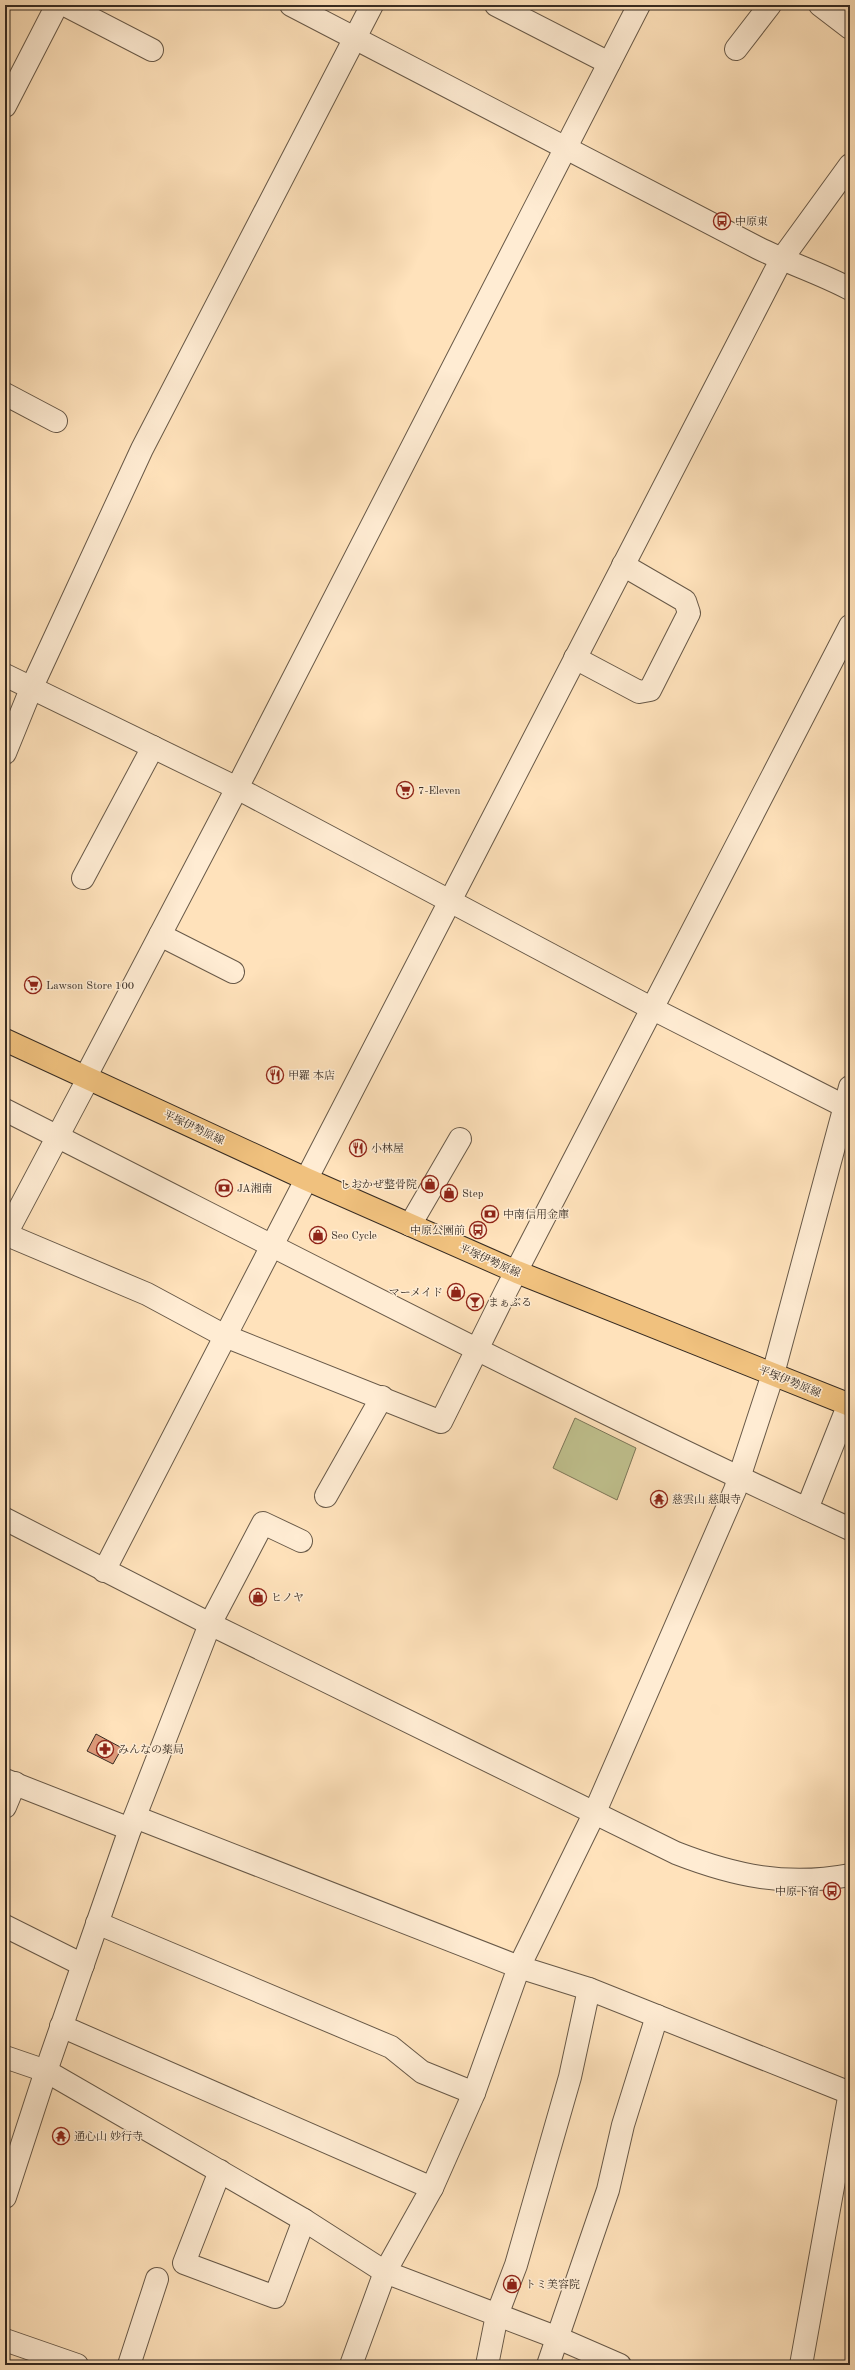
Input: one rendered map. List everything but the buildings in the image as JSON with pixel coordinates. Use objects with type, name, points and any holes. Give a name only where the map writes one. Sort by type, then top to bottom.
[{"type":"main road","name":"平塚伊勢原線","points":[[5,1040],[306,1179],[517,1272],[850,1404]]},
{"type":"street","points":[[5,106],[57,5]]},
{"type":"street","points":[[64,5],[152,50]]},
{"type":"street","points":[[291,5],[564,149],[782,260],[826,276],[850,289]]},
{"type":"street","points":[[5,753],[31,689],[142,449],[372,5]]},
{"type":"street","points":[[496,5],[610,63]]},
{"type":"street","points":[[736,49],[770,5]]},
{"type":"street","points":[[820,5],[850,28]]},
{"type":"street","points":[[631,8],[610,63],[564,149],[237,788],[160,935],[58,1137],[5,1234],[147,1294],[225,1336],[382,1397],[441,1422],[476,1350],[850,626]]},
{"type":"street","points":[[104,1571],[782,260],[850,165]]},
{"type":"street","points":[[5,394],[56,421]]},
{"type":"street","points":[[576,658],[639,692],[650,690],[689,614],[685,601],[624,565]]},
{"type":"street","points":[[5,675],[31,689],[237,788],[653,1009],[848,1100],[773,1374],[735,1490],[594,1814],[519,1967],[474,2093],[432,2188],[384,2272],[351,2365]]},
{"type":"street","points":[[83,878],[153,748]]},
{"type":"street","points":[[160,935],[232,972]]},
{"type":"street","points":[[5,1110],[476,1350],[738,1477],[850,1529]]},
{"type":"street","points":[[410,1225],[460,1139]]},
{"type":"street","points":[[326,1496],[382,1397]]},
{"type":"street","points":[[807,1509],[850,1404]]},
{"type":"street","points":[[5,1519],[210,1624],[676,1853],[741,1875],[779,1881],[830,1879],[850,1875]]},
{"type":"street","points":[[5,2197],[61,2026],[97,1923],[133,1823],[210,1624],[263,1523],[301,1541]]},
{"type":"street","points":[[5,1808],[10,1781],[133,1823],[519,1967],[589,1989],[850,2093],[801,2365]]},
{"type":"street","points":[[97,1923],[390,2047],[422,2072],[474,2093]]},
{"type":"street","points":[[5,1926],[82,1965]]},
{"type":"street","points":[[487,2365],[497,2315],[516,2265],[570,2077],[589,1989]]},
{"type":"street","points":[[548,2365],[608,2190],[623,2125],[657,2016]]},
{"type":"street","points":[[61,2026],[432,2188]]},
{"type":"street","points":[[5,2058],[46,2071],[304,2220],[384,2272],[558,2338],[620,2365]]},
{"type":"street","points":[[220,2171],[184,2263],[276,2297],[304,2220]]},
{"type":"street","points":[[129,2365],[157,2279]]},
{"type":"street","points":[[5,2340],[77,2365]]},
{"type":"green space","points":[[575,1418],[636,1448],[617,1500],[553,1468]]},
{"type":"place","name":"中原東","points":[[722,221]]},
{"type":"place","name":"7-Eleven","points":[[405,790]]},
{"type":"place","name":"Lawson Store 100","points":[[33,985]]},
{"type":"place","name":"甲羅 本店","points":[[275,1075]]},
{"type":"place","name":"小林屋","points":[[358,1148]]},
{"type":"place","name":"しおかぜ整骨院","points":[[430,1184]]},
{"type":"place","name":"JA湘南","points":[[224,1188]]},
{"type":"place","name":"Step","points":[[449,1193]]},
{"type":"place","name":"中南信用金庫","points":[[490,1214]]},
{"type":"place","name":"中原公園前","points":[[478,1230]]},
{"type":"place","name":"Seo Cycle","points":[[318,1235]]},
{"type":"place","name":"マーメイド","points":[[456,1292]]},
{"type":"place","name":"まぁぶる","points":[[475,1302]]},
{"type":"place","name":"慈雲山 慈眼寺","points":[[659,1499]]},
{"type":"place","name":"ヒノヤ","points":[[258,1597]]},
{"type":"place","name":"みんなの薬局","points":[[105,1749]]},
{"type":"place","name":"中原下宿","points":[[832,1891]]},
{"type":"place","name":"通心山 妙行寺","points":[[61,2136]]},
{"type":"place","name":"トミ美容院","points":[[512,2284]]}]
